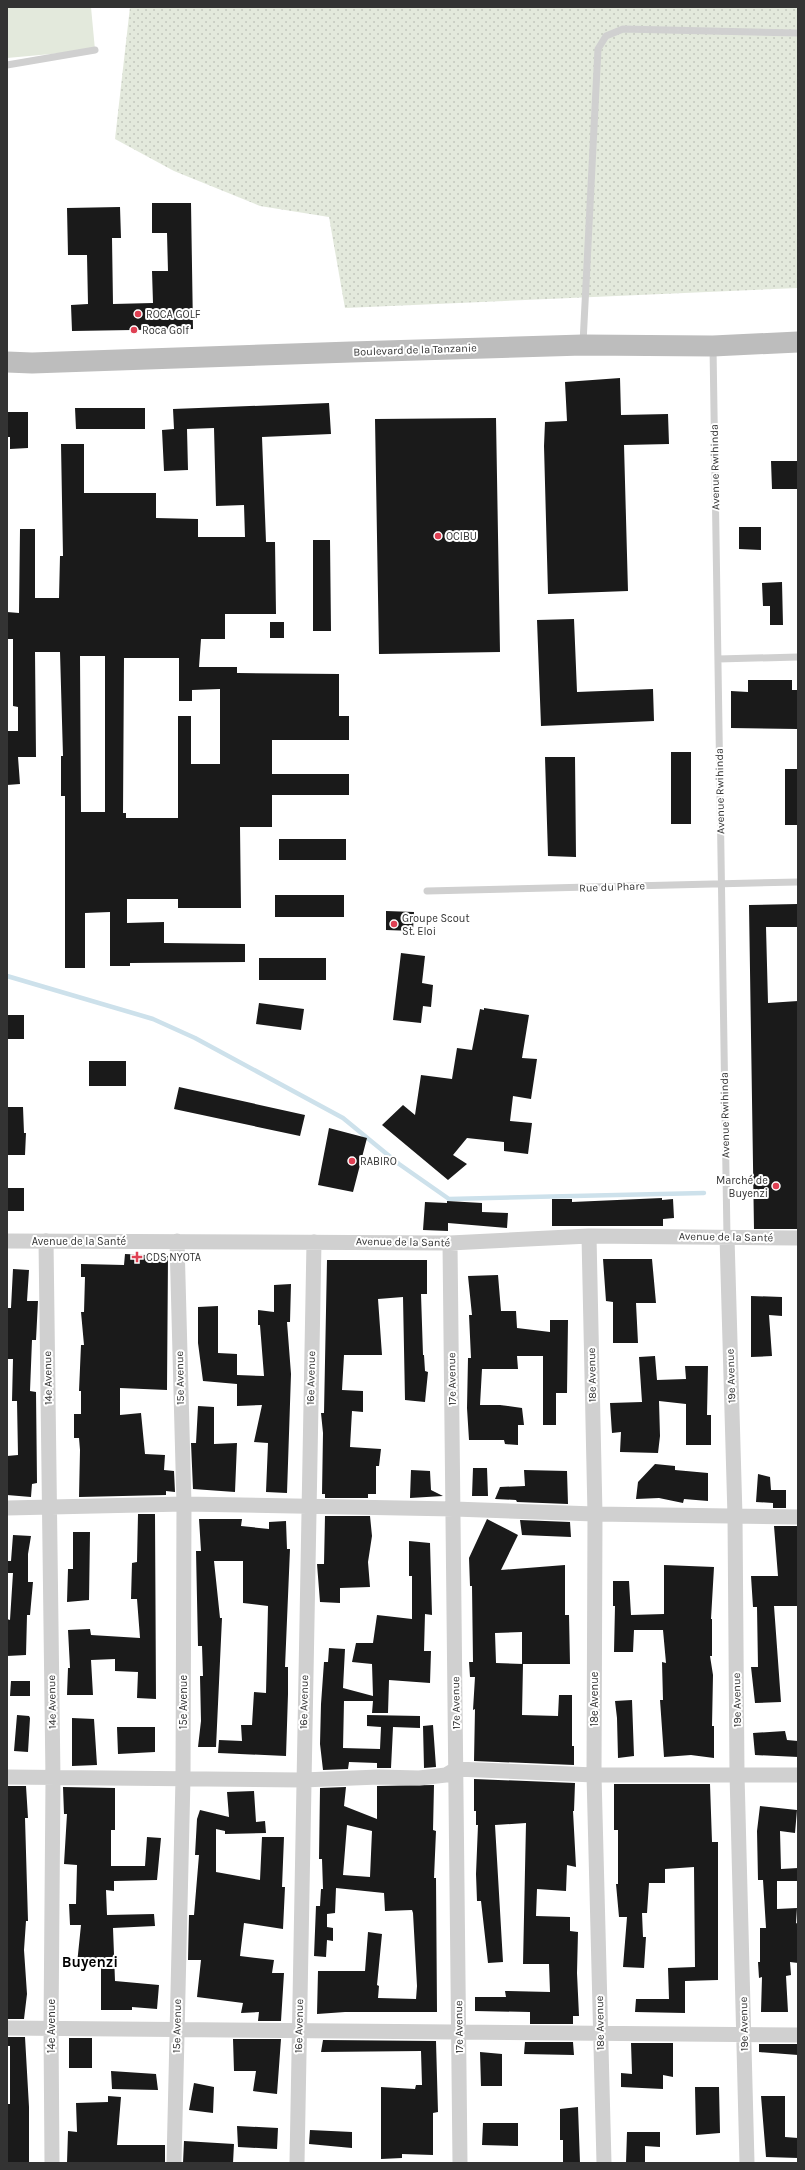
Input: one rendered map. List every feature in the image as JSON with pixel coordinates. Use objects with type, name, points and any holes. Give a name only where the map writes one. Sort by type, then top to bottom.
[{"type":"street","name":"Boulevard de la Tanzanie","points":[[32,363],[583,345],[713,346],[798,342]]},
{"type":"street","points":[[7,362],[32,363]]},
{"type":"street","points":[[7,368],[32,363]]},
{"type":"street","name":"Avenue de la Santé","points":[[7,1242],[177,1241],[450,1243],[589,1236],[798,1238]]},
{"type":"street","name":"18e Avenue","points":[[589,1236],[595,1514],[594,1775],[604,2163]]},
{"type":"street","name":"19e Avenue","points":[[727,1237],[735,1516],[737,1774],[745,2033],[747,2163]]},
{"type":"street","name":"14e Avenue","points":[[46,1241],[53,1779],[51,2028],[52,2163]]},
{"type":"street","name":"15e Avenue","points":[[174,2163],[183,1778],[184,1504],[177,1241]]},
{"type":"street","name":"16e Avenue","points":[[296,2163],[300,2030],[302,1780],[314,1242]]},
{"type":"street","name":"17e Avenue","points":[[450,1243],[460,2163]]},
{"type":"street","points":[[7,1508],[184,1504],[454,1509],[595,1514],[798,1516]]},
{"type":"street","points":[[7,1777],[53,1779],[183,1778],[302,1780],[379,1777],[419,1778],[446,1775],[456,1768],[594,1775],[798,1775]]},
{"type":"street","points":[[7,2028],[745,2033],[798,2035]]},
{"type":"lane","points":[[583,345],[598,49],[606,36],[623,29],[798,33]]},
{"type":"lane","points":[[7,65],[95,50]]},
{"type":"lane","name":"Avenue Rwihinda","points":[[713,346],[727,1237]]},
{"type":"lane","points":[[718,659],[798,657]]},
{"type":"lane","name":"Rue du Phare","points":[[427,892],[798,882]]},
{"type":"shaded area","points":[[7,7],[91,7],[95,50],[7,58]]},
{"type":"shaded area","points":[[130,7],[798,7],[798,288],[345,308],[329,217],[260,206],[174,171],[115,139]]},
{"type":"building","points":[[152,203],[191,203],[193,329],[72,331],[71,305],[88,304],[87,255],[68,255],[67,208],[120,207],[121,238],[112,238],[113,304],[153,303],[152,271],[168,271],[167,233],[152,233]]},
{"type":"building","points":[[620,378],[621,415],[668,414],[669,444],[624,445],[628,591],[548,594],[544,446],[545,422],[567,421],[565,382]]},
{"type":"building","points":[[329,403],[331,434],[262,437],[266,542],[275,542],[276,614],[225,614],[225,639],[201,639],[199,667],[237,667],[237,673],[339,674],[339,716],[349,716],[349,740],[272,740],[272,774],[349,774],[349,795],[272,795],[272,827],[240,827],[241,908],[178,908],[178,899],[127,899],[127,923],[164,922],[164,943],[245,944],[245,962],[130,963],[130,966],[110,966],[110,912],[85,913],[85,968],[65,968],[65,796],[61,796],[61,756],[63,756],[60,652],[35,652],[36,757],[18,757],[20,784],[7,785],[7,731],[18,731],[18,707],[13,706],[13,639],[7,639],[7,612],[19,613],[20,529],[35,529],[35,598],[59,598],[60,556],[63,556],[61,444],[84,444],[84,493],[156,493],[156,518],[198,519],[198,537],[245,537],[244,505],[216,506],[214,428],[187,429],[188,470],[164,471],[162,430],[174,429],[173,409]],"holes":[[[80,656],[105,656],[105,812],[81,812]],[[124,658],[179,658],[179,701],[192,701],[192,690],[220,689],[220,764],[191,764],[191,716],[178,716],[178,818],[126,818],[126,813],[123,813]]]},
{"type":"building","points":[[75,408],[145,408],[145,429],[76,429]]},
{"type":"building","points":[[7,412],[28,412],[28,448],[10,449],[10,437],[7,437]]},
{"type":"building","name":"OCIBU","points":[[496,418],[500,652],[379,654],[375,419]]},
{"type":"building","points":[[771,461],[798,461],[798,489],[772,489]]},
{"type":"building","points":[[739,527],[761,527],[761,550],[739,549]]},
{"type":"building","points":[[313,540],[330,540],[331,631],[313,631]]},
{"type":"building","points":[[782,582],[783,625],[770,625],[770,606],[763,606],[762,583]]},
{"type":"building","points":[[574,619],[577,692],[653,689],[654,721],[541,726],[537,620]]},
{"type":"building","points":[[270,622],[284,622],[284,638],[270,638]]},
{"type":"building","points":[[748,680],[792,680],[792,690],[798,690],[798,729],[731,728],[731,691],[748,692]]},
{"type":"building","points":[[671,752],[691,752],[691,824],[671,824]]},
{"type":"building","points":[[545,757],[575,757],[576,857],[548,856]]},
{"type":"building","points":[[785,769],[798,769],[798,825],[785,825]]},
{"type":"building","points":[[279,839],[346,839],[346,860],[279,860]]},
{"type":"building","points":[[275,895],[344,895],[344,917],[275,917]]},
{"type":"building","points":[[798,904],[798,927],[766,927],[768,1003],[798,1001],[798,1229],[754,1229],[749,905]]},
{"type":"building","points":[[386,911],[414,912],[413,931],[386,930]]},
{"type":"building","points":[[401,953],[425,956],[422,983],[433,985],[431,1007],[423,1006],[421,1023],[393,1020]]},
{"type":"building","points":[[259,958],[326,958],[326,980],[259,980]]},
{"type":"building","points":[[259,1003],[304,1009],[301,1030],[256,1024]]},
{"type":"building","points":[[484,1008],[529,1015],[522,1058],[537,1059],[531,1099],[513,1096],[510,1121],[532,1123],[528,1154],[504,1151],[504,1142],[467,1138],[453,1155],[467,1164],[448,1180],[382,1125],[403,1105],[415,1115],[421,1075],[452,1079],[457,1048],[472,1050],[480,1009],[484,1010]]},
{"type":"building","points":[[7,1015],[24,1015],[24,1039],[7,1039]]},
{"type":"building","points":[[89,1061],[126,1061],[126,1086],[89,1086]]},
{"type":"building","points":[[179,1087],[305,1115],[300,1136],[174,1109]]},
{"type":"building","points":[[7,1107],[23,1107],[24,1133],[26,1133],[25,1155],[7,1155]]},
{"type":"building","points":[[329,1128],[367,1138],[353,1192],[318,1185]]},
{"type":"building","points":[[7,1188],[24,1188],[24,1211],[7,1211]]},
{"type":"building","points":[[662,1198],[662,1200],[673,1199],[674,1218],[663,1219],[663,1226],[552,1226],[552,1199],[572,1199],[572,1202]]},
{"type":"building","points":[[447,1201],[482,1203],[482,1212],[508,1213],[507,1228],[448,1223],[448,1231],[423,1230],[425,1202],[447,1203]]},
{"type":"building","points":[[125,1254],[168,1256],[167,1390],[120,1388],[120,1415],[141,1413],[145,1454],[165,1455],[164,1470],[174,1471],[175,1492],[166,1491],[166,1495],[79,1497],[80,1450],[79,1438],[74,1438],[74,1414],[81,1414],[81,1391],[79,1391],[81,1345],[84,1345],[81,1312],[84,1312],[85,1277],[81,1277],[81,1264],[124,1265]]},
{"type":"building","points":[[603,1259],[652,1259],[656,1303],[636,1303],[638,1343],[613,1343],[613,1302],[606,1301]]},
{"type":"building","points":[[327,1260],[427,1260],[427,1294],[421,1294],[423,1355],[425,1371],[428,1372],[425,1402],[405,1400],[403,1297],[378,1299],[382,1355],[344,1355],[342,1390],[363,1391],[363,1412],[352,1411],[350,1447],[381,1449],[379,1466],[376,1466],[376,1494],[368,1494],[368,1498],[325,1498],[325,1494],[322,1494],[323,1433],[321,1413],[324,1413]]},
{"type":"building","points":[[13,1269],[29,1270],[27,1301],[38,1301],[36,1340],[32,1340],[30,1391],[36,1392],[37,1483],[32,1484],[31,1497],[7,1495],[7,1456],[18,1455],[17,1401],[12,1401],[13,1359],[7,1359],[7,1308],[11,1308]]},
{"type":"building","points":[[498,1275],[501,1311],[516,1311],[517,1328],[550,1332],[550,1320],[568,1320],[567,1393],[556,1393],[556,1425],[543,1425],[543,1356],[517,1356],[518,1369],[482,1369],[480,1405],[500,1405],[522,1408],[524,1425],[518,1425],[518,1445],[505,1444],[504,1440],[469,1440],[467,1408],[468,1358],[471,1358],[469,1315],[472,1315],[468,1276]]},
{"type":"building","points":[[291,1284],[290,1322],[287,1322],[291,1374],[287,1493],[266,1492],[268,1443],[254,1442],[262,1405],[237,1406],[237,1384],[203,1381],[198,1343],[198,1307],[218,1306],[218,1353],[237,1354],[237,1375],[264,1376],[260,1325],[258,1325],[258,1310],[274,1312],[274,1285]]},
{"type":"building","points":[[751,1296],[782,1297],[782,1316],[769,1315],[772,1356],[751,1357]]},
{"type":"building","points":[[655,1356],[657,1380],[686,1379],[685,1366],[708,1366],[707,1415],[711,1415],[711,1445],[686,1445],[686,1404],[659,1401],[660,1436],[658,1453],[620,1452],[621,1432],[612,1433],[610,1403],[642,1402],[639,1357]]},
{"type":"building","points":[[198,1406],[214,1407],[214,1444],[237,1443],[235,1492],[193,1489],[191,1443],[196,1443]]},
{"type":"building","points":[[655,1464],[675,1466],[675,1470],[708,1473],[708,1501],[684,1499],[683,1503],[659,1498],[636,1499],[638,1482]]},
{"type":"building","points":[[473,1468],[487,1468],[488,1496],[472,1496]]},
{"type":"building","points":[[411,1470],[430,1471],[431,1490],[443,1496],[410,1498]]},
{"type":"building","points":[[524,1470],[567,1471],[568,1504],[517,1502],[516,1500],[495,1499],[500,1487],[525,1486]]},
{"type":"building","points":[[758,1474],[770,1477],[771,1490],[786,1490],[786,1508],[773,1508],[773,1503],[756,1502]]},
{"type":"building","points":[[138,1514],[155,1514],[156,1699],[137,1698],[138,1672],[115,1671],[115,1659],[91,1660],[93,1695],[67,1695],[68,1668],[70,1668],[68,1630],[90,1629],[91,1635],[140,1638],[137,1599],[131,1599],[132,1563],[137,1562]]},
{"type":"building","points":[[325,1516],[370,1516],[372,1536],[368,1562],[370,1587],[340,1588],[340,1603],[320,1602],[317,1564],[324,1564]]},
{"type":"building","points":[[199,1519],[242,1519],[241,1526],[269,1529],[269,1522],[286,1521],[287,1549],[290,1549],[285,1667],[288,1667],[286,1756],[218,1753],[219,1740],[242,1741],[241,1725],[252,1725],[254,1692],[266,1693],[268,1606],[243,1603],[243,1561],[214,1561],[220,1618],[222,1618],[216,1747],[198,1747],[201,1721],[200,1676],[203,1676],[202,1646],[198,1646],[196,1551],[201,1551]]},
{"type":"building","points":[[487,1519],[518,1535],[501,1570],[565,1565],[565,1615],[569,1615],[570,1664],[523,1664],[522,1715],[558,1716],[559,1695],[572,1695],[572,1746],[574,1746],[574,1765],[474,1761],[475,1709],[473,1710],[475,1677],[470,1677],[469,1662],[473,1662],[472,1586],[470,1586],[469,1558]],"holes":[[[522,1632],[522,1664],[496,1663],[495,1633]]]},
{"type":"building","points":[[520,1520],[570,1522],[571,1537],[522,1535]]},
{"type":"building","points":[[774,1526],[798,1526],[798,1606],[774,1606],[781,1702],[755,1703],[751,1667],[758,1667],[757,1607],[753,1607],[751,1576],[778,1576]]},
{"type":"building","points":[[73,1532],[90,1532],[89,1600],[67,1602],[68,1569],[73,1569]]},
{"type":"building","points":[[13,1535],[31,1536],[28,1554],[28,1582],[33,1582],[30,1615],[27,1615],[26,1655],[7,1656],[7,1619],[10,1620],[13,1573],[7,1573],[7,1561],[11,1561]]},
{"type":"building","points":[[409,1541],[430,1543],[432,1615],[425,1614],[424,1651],[431,1651],[430,1683],[389,1680],[388,1713],[372,1713],[373,1701],[344,1701],[343,1748],[380,1749],[381,1727],[367,1726],[367,1715],[420,1716],[420,1728],[393,1727],[391,1768],[377,1768],[377,1763],[349,1762],[348,1769],[323,1770],[320,1744],[321,1704],[324,1662],[328,1662],[329,1648],[345,1649],[343,1688],[373,1696],[372,1664],[352,1662],[356,1643],[373,1643],[377,1615],[412,1619],[412,1576],[409,1576]]},
{"type":"building","points":[[664,1565],[714,1567],[711,1619],[712,1656],[710,1656],[713,1675],[712,1726],[714,1726],[714,1758],[691,1755],[664,1757],[660,1700],[663,1700],[662,1662],[666,1663],[663,1630],[634,1630],[633,1652],[614,1652],[615,1606],[613,1606],[613,1581],[629,1581],[631,1615],[664,1614]]},
{"type":"building","points":[[11,1681],[30,1681],[30,1696],[10,1696]]},
{"type":"building","points":[[632,1700],[634,1756],[618,1758],[615,1701]]},
{"type":"building","points":[[17,1715],[29,1716],[30,1718],[28,1752],[14,1751]]},
{"type":"building","points":[[72,1718],[94,1719],[97,1765],[72,1766]]},
{"type":"building","points":[[433,1725],[436,1767],[424,1768],[423,1726]]},
{"type":"building","points":[[117,1727],[155,1727],[155,1752],[118,1754]]},
{"type":"building","points":[[785,1731],[787,1740],[798,1741],[798,1757],[755,1755],[753,1733]]},
{"type":"building","points":[[474,1779],[575,1783],[573,1811],[576,1867],[567,1865],[566,1891],[537,1889],[536,1916],[570,1917],[570,1931],[578,1932],[577,1973],[579,2016],[573,2016],[573,2024],[530,2024],[530,2012],[475,2011],[475,1997],[506,1997],[505,1991],[550,1992],[549,1964],[523,1964],[526,1823],[495,1825],[503,1962],[488,1963],[481,1901],[477,1901],[476,1874],[478,1825],[476,1825],[476,1811],[474,1811]]},
{"type":"building","points":[[614,1784],[710,1784],[712,1842],[718,1842],[718,1980],[685,1981],[685,2013],[635,2012],[636,1999],[669,1999],[668,1968],[695,1967],[694,1867],[665,1869],[665,1883],[649,1883],[647,1913],[642,1913],[643,1937],[646,1937],[644,1968],[623,1967],[627,1917],[619,1917],[616,1884],[618,1884],[618,1830],[614,1830]]},
{"type":"building","points":[[434,1785],[433,1830],[436,1831],[434,1878],[436,1878],[437,2012],[345,2012],[317,2014],[318,1971],[365,1971],[368,1932],[382,1934],[377,1985],[379,1986],[378,1998],[416,1999],[417,1986],[413,1913],[412,1910],[385,1911],[384,1893],[336,1888],[335,1913],[327,1914],[327,1927],[333,1928],[333,1941],[327,1940],[326,1957],[314,1956],[316,1906],[320,1906],[321,1889],[323,1889],[322,1859],[319,1859],[320,1788],[346,1787],[344,1806],[377,1819],[377,1786]],"holes":[[[347,1825],[372,1831],[370,1877],[343,1875]]]},
{"type":"building","points":[[7,1786],[26,1786],[28,1818],[25,1818],[28,1921],[26,1921],[24,1950],[27,1994],[24,2019],[7,2019]]},
{"type":"building","points":[[63,1787],[115,1788],[115,1830],[111,1830],[111,1866],[145,1866],[147,1837],[161,1838],[157,1880],[114,1881],[114,1891],[106,1890],[107,1915],[154,1914],[155,1926],[113,1928],[115,1981],[159,1985],[157,2009],[132,2007],[132,2010],[101,2010],[101,1967],[77,1964],[81,1925],[70,1925],[69,1904],[76,1904],[77,1865],[64,1864],[67,1814],[64,1814]]},
{"type":"building","points":[[254,1791],[256,1822],[265,1821],[266,1833],[225,1834],[225,1831],[216,1829],[216,1872],[260,1880],[262,1837],[284,1837],[282,1887],[285,1887],[283,1929],[244,1923],[240,1956],[274,1960],[272,1973],[284,1973],[281,2021],[258,2021],[259,2012],[241,2013],[243,2003],[197,1997],[201,1960],[188,1960],[189,1915],[194,1915],[199,1855],[195,1855],[197,1819],[200,1810],[229,1817],[227,1792]]},
{"type":"building","points":[[760,1806],[797,1810],[795,1833],[780,1831],[781,1869],[798,1868],[798,1881],[777,1881],[777,1909],[797,1908],[796,1923],[798,1924],[798,1963],[790,1962],[791,1975],[786,1976],[788,2012],[761,2012],[762,1977],[759,1978],[758,1962],[760,1962],[760,1928],[766,1928],[763,1880],[758,1880],[757,1831]]},
{"type":"building","points":[[7,2037],[25,2037],[29,2107],[29,2163],[8,2163],[7,2104],[10,2104],[10,2046],[7,2046]]},
{"type":"building","points":[[69,2038],[92,2038],[92,2068],[69,2068]]},
{"type":"building","points":[[233,2039],[281,2039],[277,2094],[253,2091],[256,2071],[234,2071]]},
{"type":"building","points":[[323,2040],[436,2041],[438,2112],[433,2113],[433,2155],[402,2154],[402,2158],[381,2159],[381,2087],[415,2089],[416,2085],[422,2085],[421,2051],[321,2052]]},
{"type":"building","points":[[525,2042],[573,2042],[574,2055],[524,2054]]},
{"type":"building","points":[[631,2043],[673,2043],[673,2077],[663,2075],[663,2089],[621,2087],[621,2073],[632,2074]]},
{"type":"building","points":[[759,2044],[798,2044],[798,2055],[759,2052]]},
{"type":"building","points":[[480,2052],[502,2054],[502,2086],[481,2086]]},
{"type":"building","points":[[111,2071],[156,2074],[158,2090],[112,2089]]},
{"type":"building","points":[[194,2083],[214,2087],[213,2113],[189,2110]]},
{"type":"building","points":[[695,2087],[719,2087],[720,2133],[696,2135]]},
{"type":"building","points":[[108,2096],[121,2097],[117,2145],[165,2145],[165,2163],[67,2163],[68,2131],[77,2132],[76,2103],[108,2102]]},
{"type":"building","points":[[761,2096],[785,2096],[785,2137],[798,2138],[798,2158],[766,2157]]},
{"type":"building","points":[[578,2107],[580,2163],[563,2163],[563,2140],[560,2140],[560,2109]]},
{"type":"building","points":[[483,2123],[518,2123],[518,2146],[482,2145]]},
{"type":"building","points":[[237,2126],[278,2128],[277,2149],[238,2147]]},
{"type":"building","points":[[310,2130],[352,2132],[352,2148],[309,2144]]},
{"type":"building","points":[[627,2132],[660,2132],[660,2147],[645,2146],[645,2163],[626,2163]]},
{"type":"building","points":[[184,2141],[234,2144],[233,2163],[183,2163]]},
{"type":"waterway","points":[[7,976],[153,1019],[195,1038],[343,1118],[399,1164],[449,1199],[704,1193]]},
{"type":"place","name":"ROCA GOLF","points":[[138,314]]},
{"type":"place","name":"Roca Golf","points":[[134,330]]},
{"type":"place","name":"OCIBU","points":[[438,536]]},
{"type":"place","name":"Groupe Scout St. Eloi","points":[[394,924]]},
{"type":"place","name":"RABIRO","points":[[352,1161]]},
{"type":"place","name":"Marché de Buyenzi","points":[[776,1186]]},
{"type":"place","name":"CDS NYOTA","points":[[137,1257]]},
{"type":"district","name":"Buyenzi","points":[[90,1962]]}]
